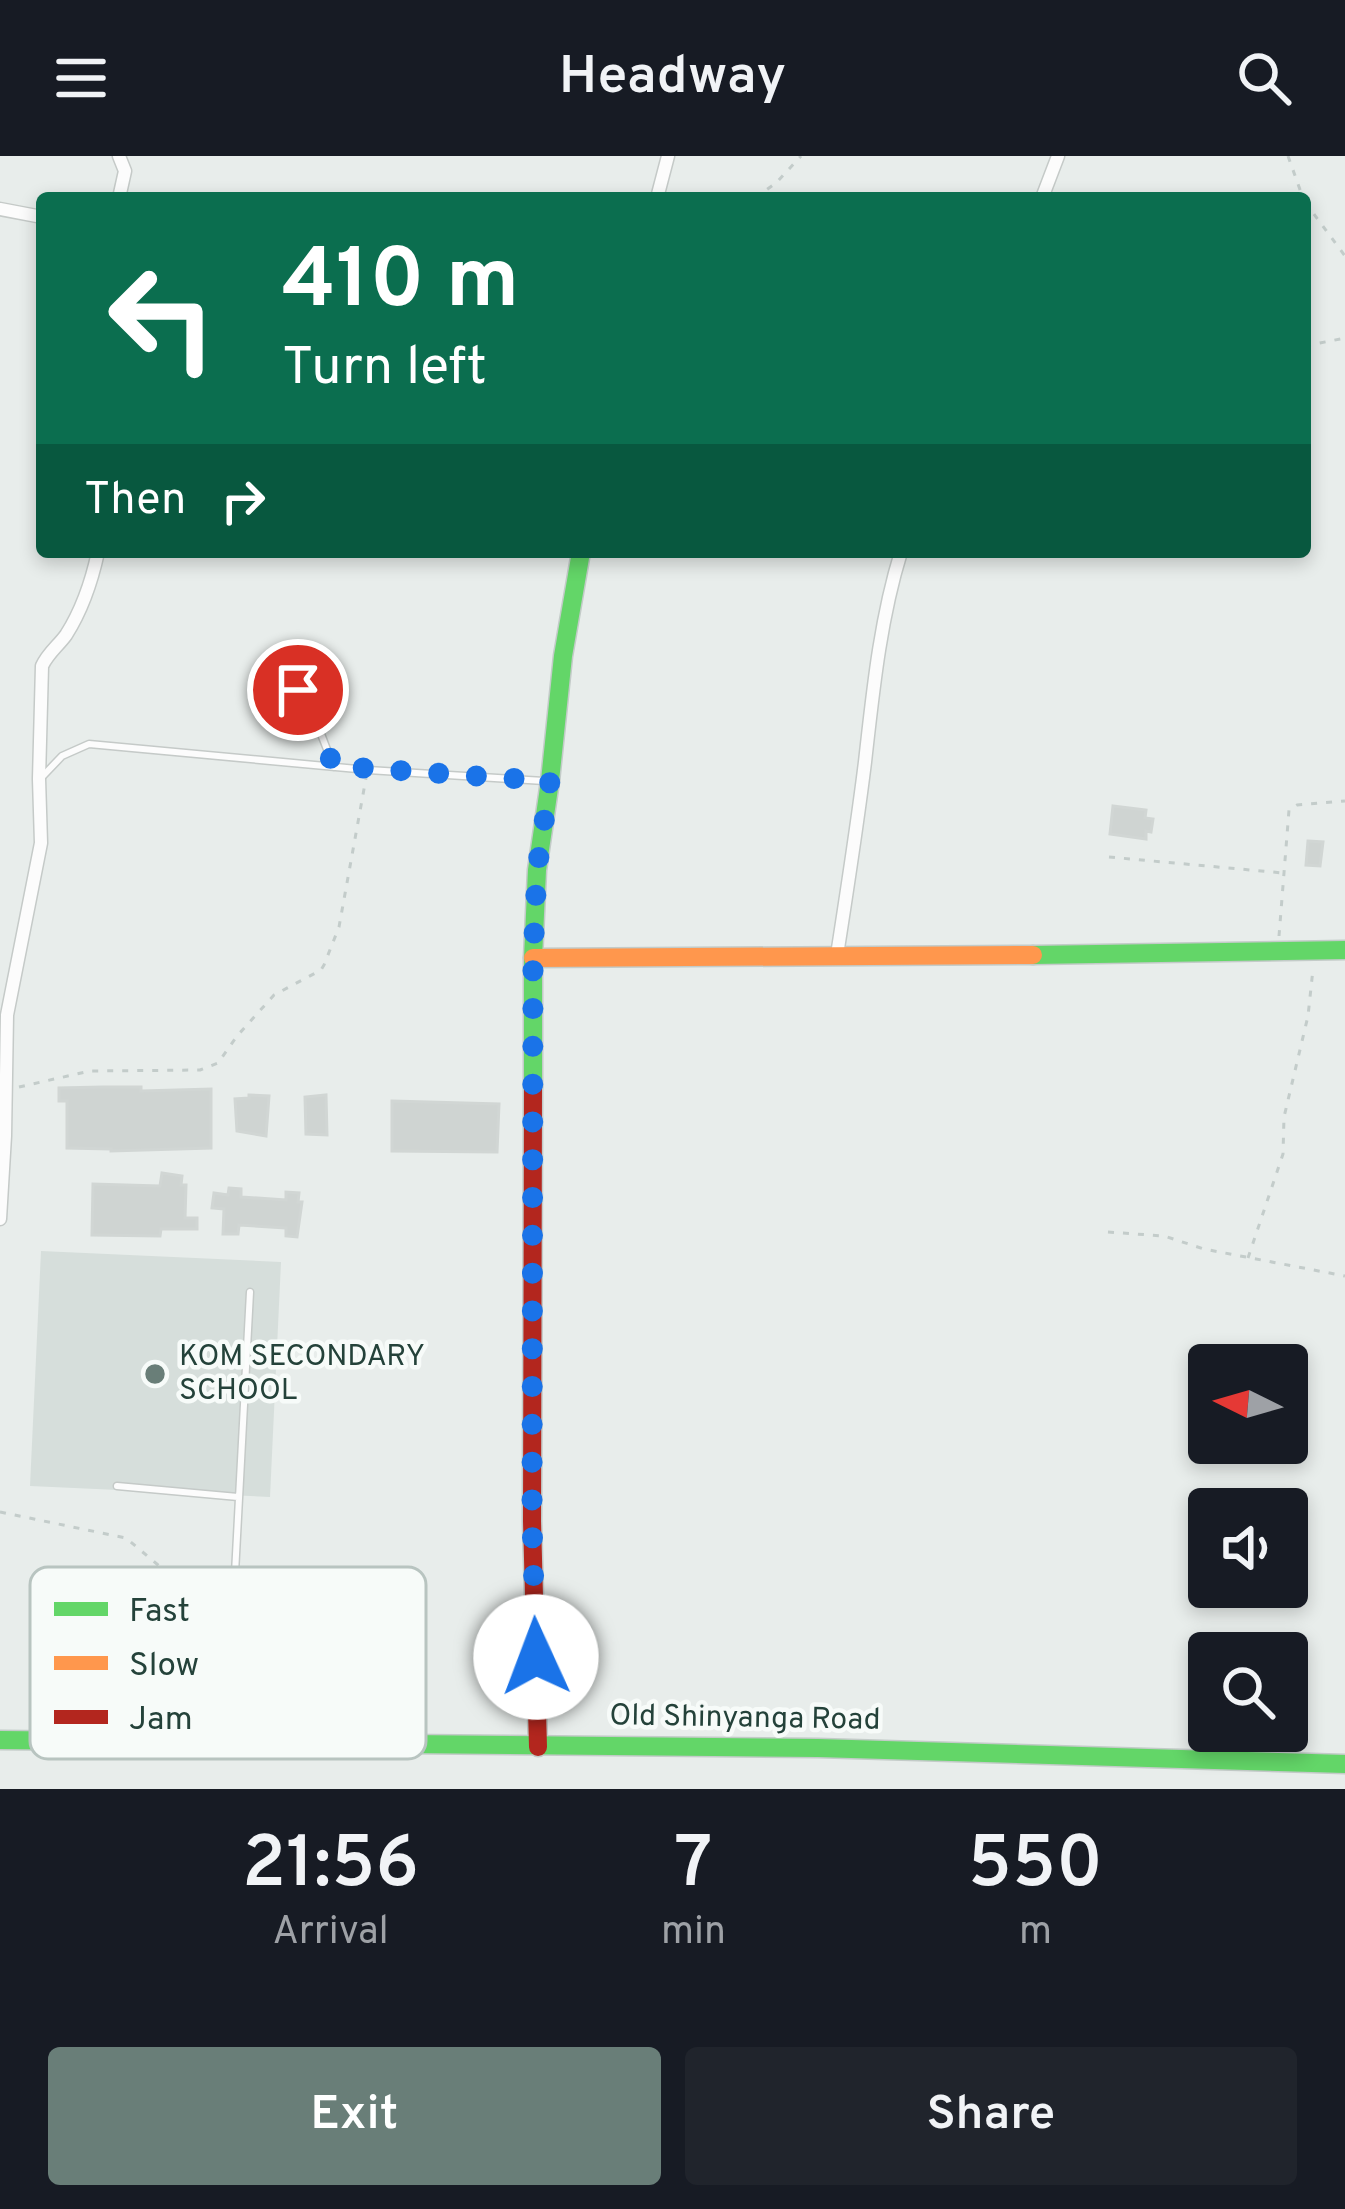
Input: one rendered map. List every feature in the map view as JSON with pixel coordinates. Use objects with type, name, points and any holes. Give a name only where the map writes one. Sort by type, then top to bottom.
[{"type":"street","points":[[119,156],[125,171],[120,192]]},
{"type":"street","points":[[659,192],[668,156]]},
{"type":"street","points":[[1044,192],[1058,156]]},
{"type":"street","points":[[0,209],[36,217]]},
{"type":"street","points":[[0,1219],[7,1015],[41,843],[42,666],[78,615],[96,558]]},
{"type":"street","points":[[538,1747],[532,1521],[533,958],[537,870],[579,558]]},
{"type":"street","points":[[837,956],[875,674],[899,558]]},
{"type":"street","points":[[533,958],[1345,950]]},
{"type":"street","name":"Old Shinyanga Road","points":[[0,1740],[30,1741]]},
{"type":"street","name":"Old Shinyanga Road","points":[[426,1746],[817,1748],[1345,1764]]},
{"type":"lane","points":[[284,680],[303,699],[334,766]]},
{"type":"lane","points":[[39,779],[62,756],[89,744],[550,781]]},
{"type":"lane","points":[[235,1567],[250,1292]]},
{"type":"lane","points":[[117,1486],[238,1497]]},
{"type":"path","points":[[763,192],[801,156]]},
{"type":"path","points":[[1288,156],[1301,192]]},
{"type":"path","points":[[1311,210],[1345,256]]},
{"type":"path","points":[[1311,345],[1345,338]]},
{"type":"path","points":[[6,1090],[90,1071],[215,1066],[274,995],[324,965],[339,927],[368,770]]},
{"type":"path","points":[[1279,951],[1289,810],[1345,801]]},
{"type":"path","points":[[1109,857],[1285,874]]},
{"type":"path","points":[[1248,1258],[1282,1154],[1284,1117],[1308,1016],[1315,951]]},
{"type":"path","points":[[1108,1232],[1175,1238],[1204,1249],[1345,1276]]},
{"type":"path","points":[[0,1512],[126,1538],[160,1567]]},
{"type":"shaded area","name":"KOM SECONDARY SCHOOL","points":[[41,1251],[281,1262],[270,1497],[30,1486]]},
{"type":"building","points":[[1113,806],[1146,810],[1145,818],[1153,819],[1146,839],[1110,834]]},
{"type":"building","points":[[1308,841],[1323,842],[1320,866],[1306,865]]},
{"type":"building","points":[[141,1087],[141,1091],[211,1089],[211,1148],[67,1148],[67,1101],[59,1101],[59,1088]]},
{"type":"building","points":[[326,1095],[327,1135],[306,1134],[305,1097]]},
{"type":"building","points":[[269,1096],[266,1136],[237,1131],[235,1099]]},
{"type":"building","points":[[392,1101],[499,1104],[497,1152],[392,1151]]},
{"type":"building","points":[[162,1173],[182,1176],[185,1218],[197,1218],[197,1229],[161,1229],[160,1236],[92,1235],[93,1184],[160,1186]]},
{"type":"building","points":[[229,1188],[241,1189],[241,1197],[286,1200],[286,1192],[299,1193],[297,1237],[286,1236],[286,1228],[239,1225],[238,1234],[223,1234],[224,1209],[212,1208],[214,1193],[228,1195]]},
{"type":"traffic: fast","points":[[533,1086],[537,870],[580,558]]},
{"type":"traffic: fast","points":[[1033,955],[1345,950]]},
{"type":"traffic: fast","points":[[0,1740],[30,1740]]},
{"type":"traffic: fast","points":[[426,1744],[818,1748],[1345,1764]]},
{"type":"traffic: slow","points":[[533,958],[1033,955]]},
{"type":"traffic: jam","points":[[533,1086],[532,1521],[538,1747]]},
{"type":"place","name":"KOM SECONDARY SCHOOL","points":[[155,1374]]},
{"type":"route","points":[[298,690],[334,766],[550,781],[537,870],[533,958],[536,1657]]}]
